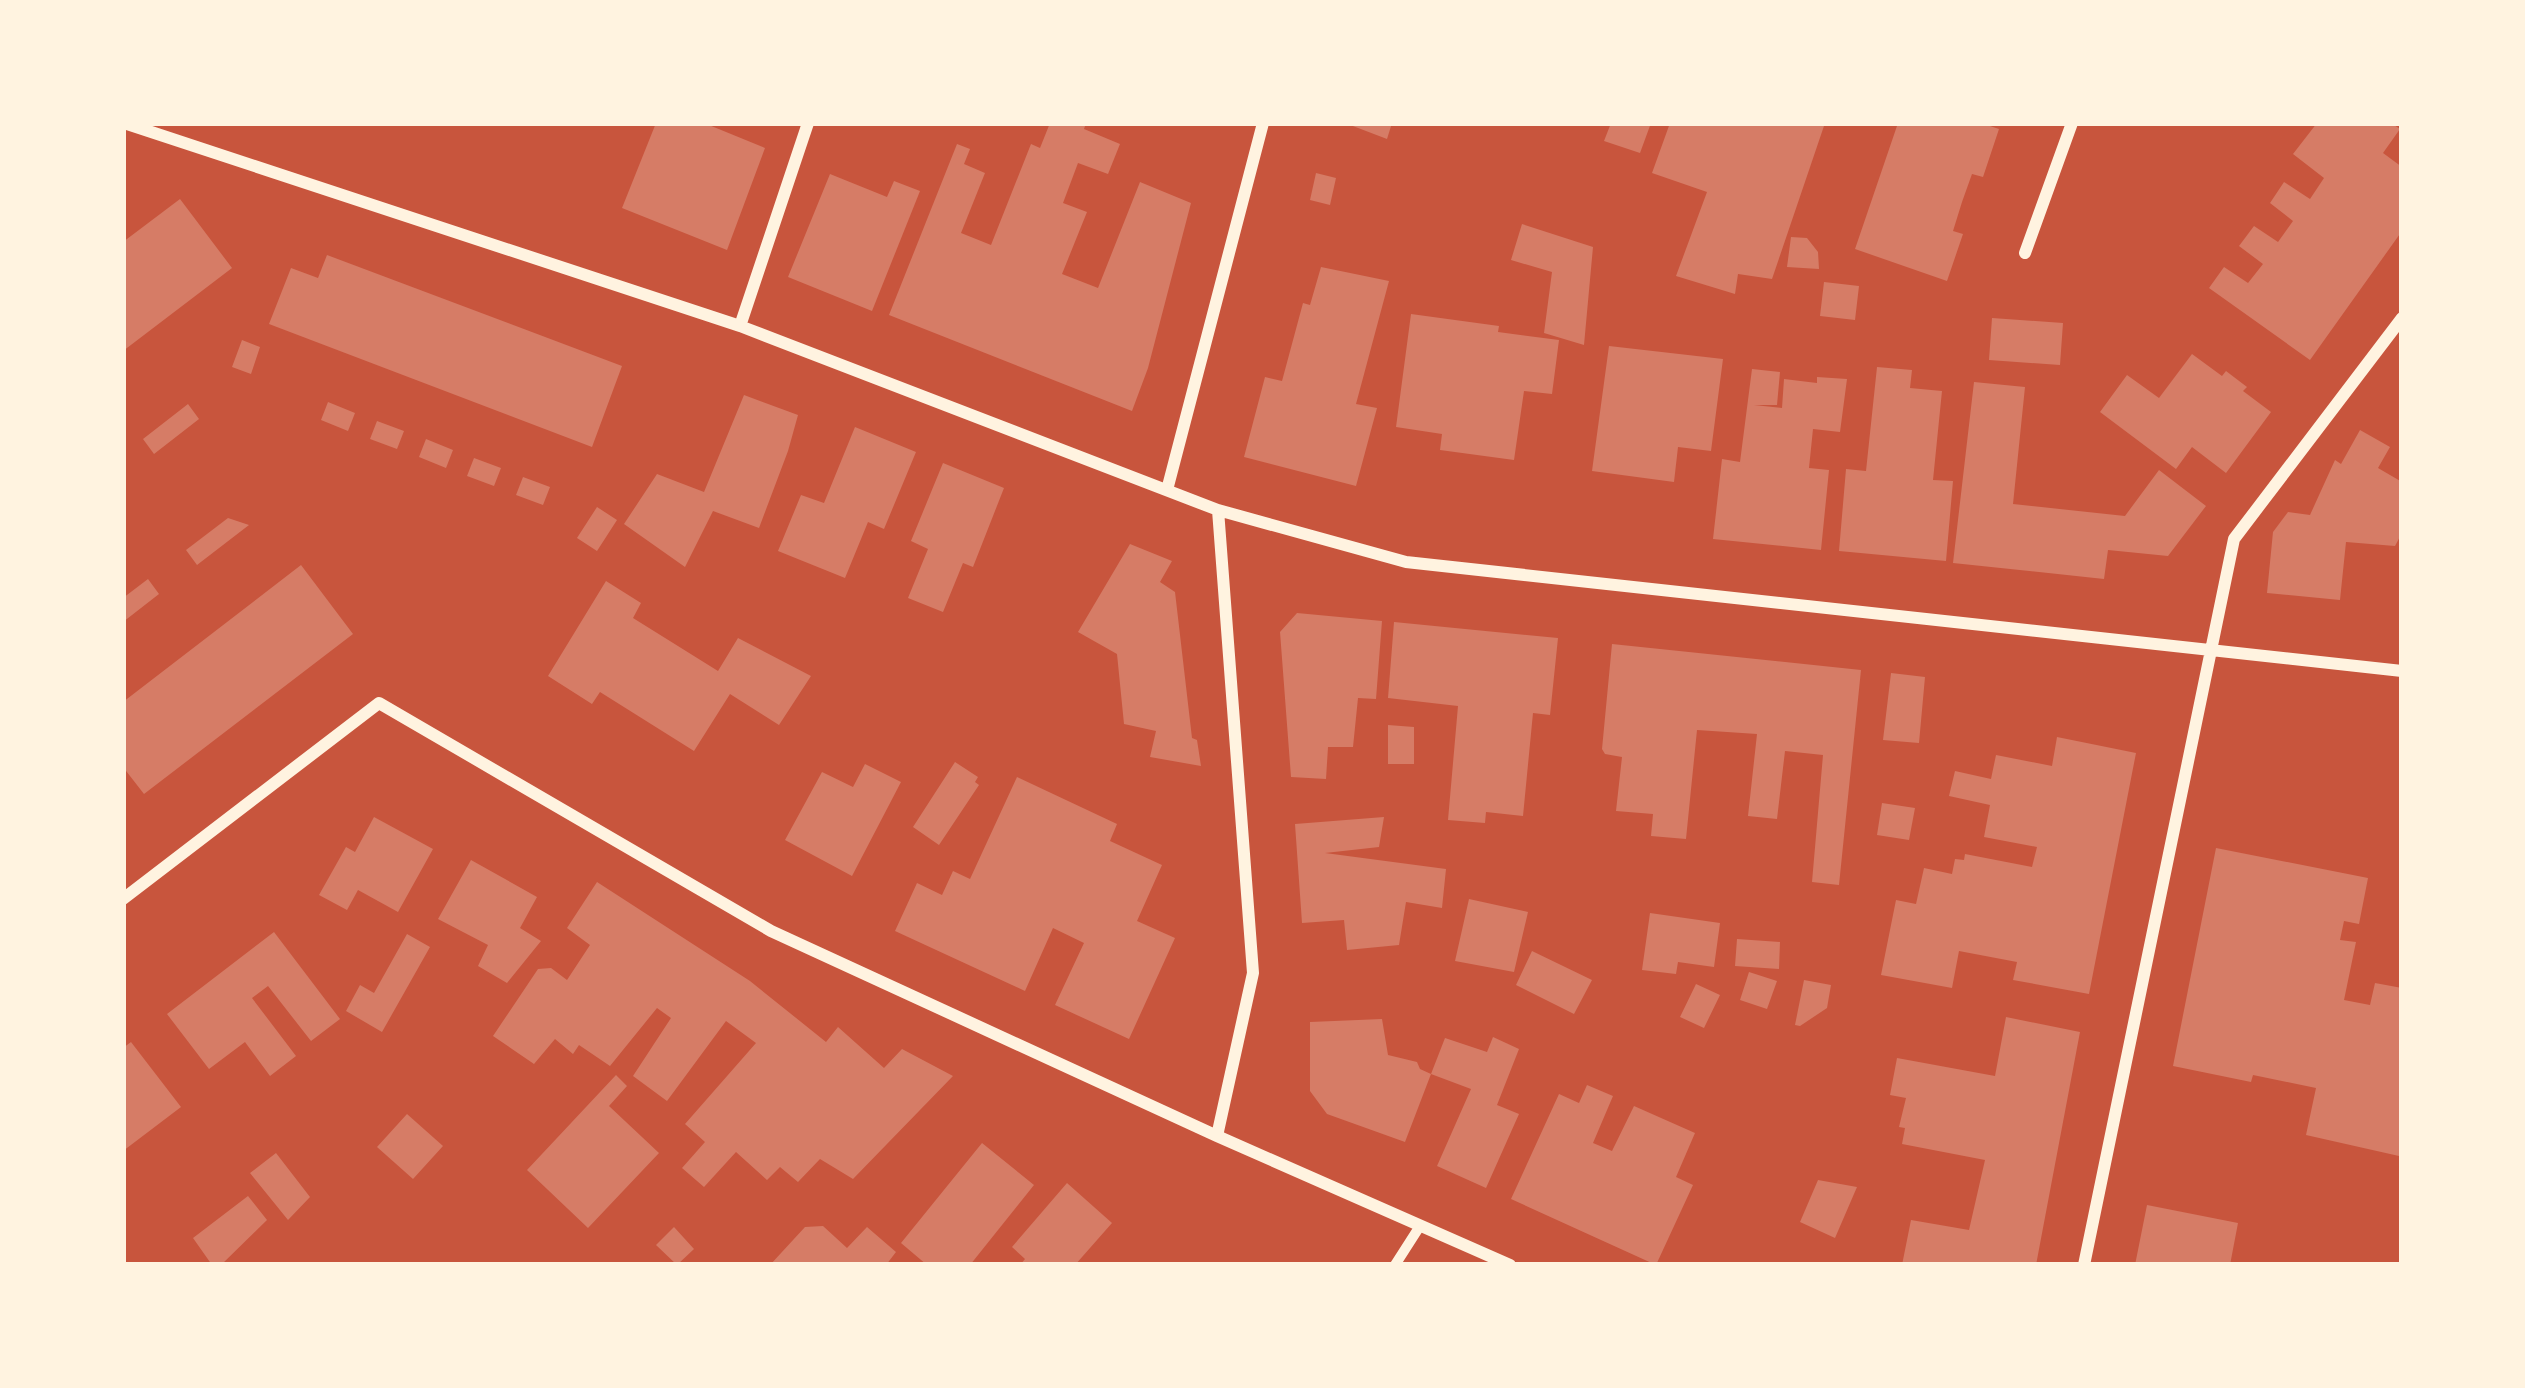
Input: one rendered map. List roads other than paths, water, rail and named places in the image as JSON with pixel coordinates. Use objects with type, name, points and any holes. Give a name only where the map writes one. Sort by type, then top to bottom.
[{"type":"street","points":[[124,123],[740,326],[1218,509],[1406,562],[2402,670]]},
{"type":"street","points":[[740,326],[808,123]]},
{"type":"street","points":[[1167,490],[1263,123]]},
{"type":"street","points":[[2025,253],[2072,123]]},
{"type":"street","points":[[2084,1265],[2234,539],[2402,318]]},
{"type":"street","points":[[1217,1136],[1253,973],[1218,509]]},
{"type":"street","points":[[123,898],[379,704],[771,931],[1510,1265]]},
{"type":"street","points":[[1395,1265],[1420,1226]]}]
